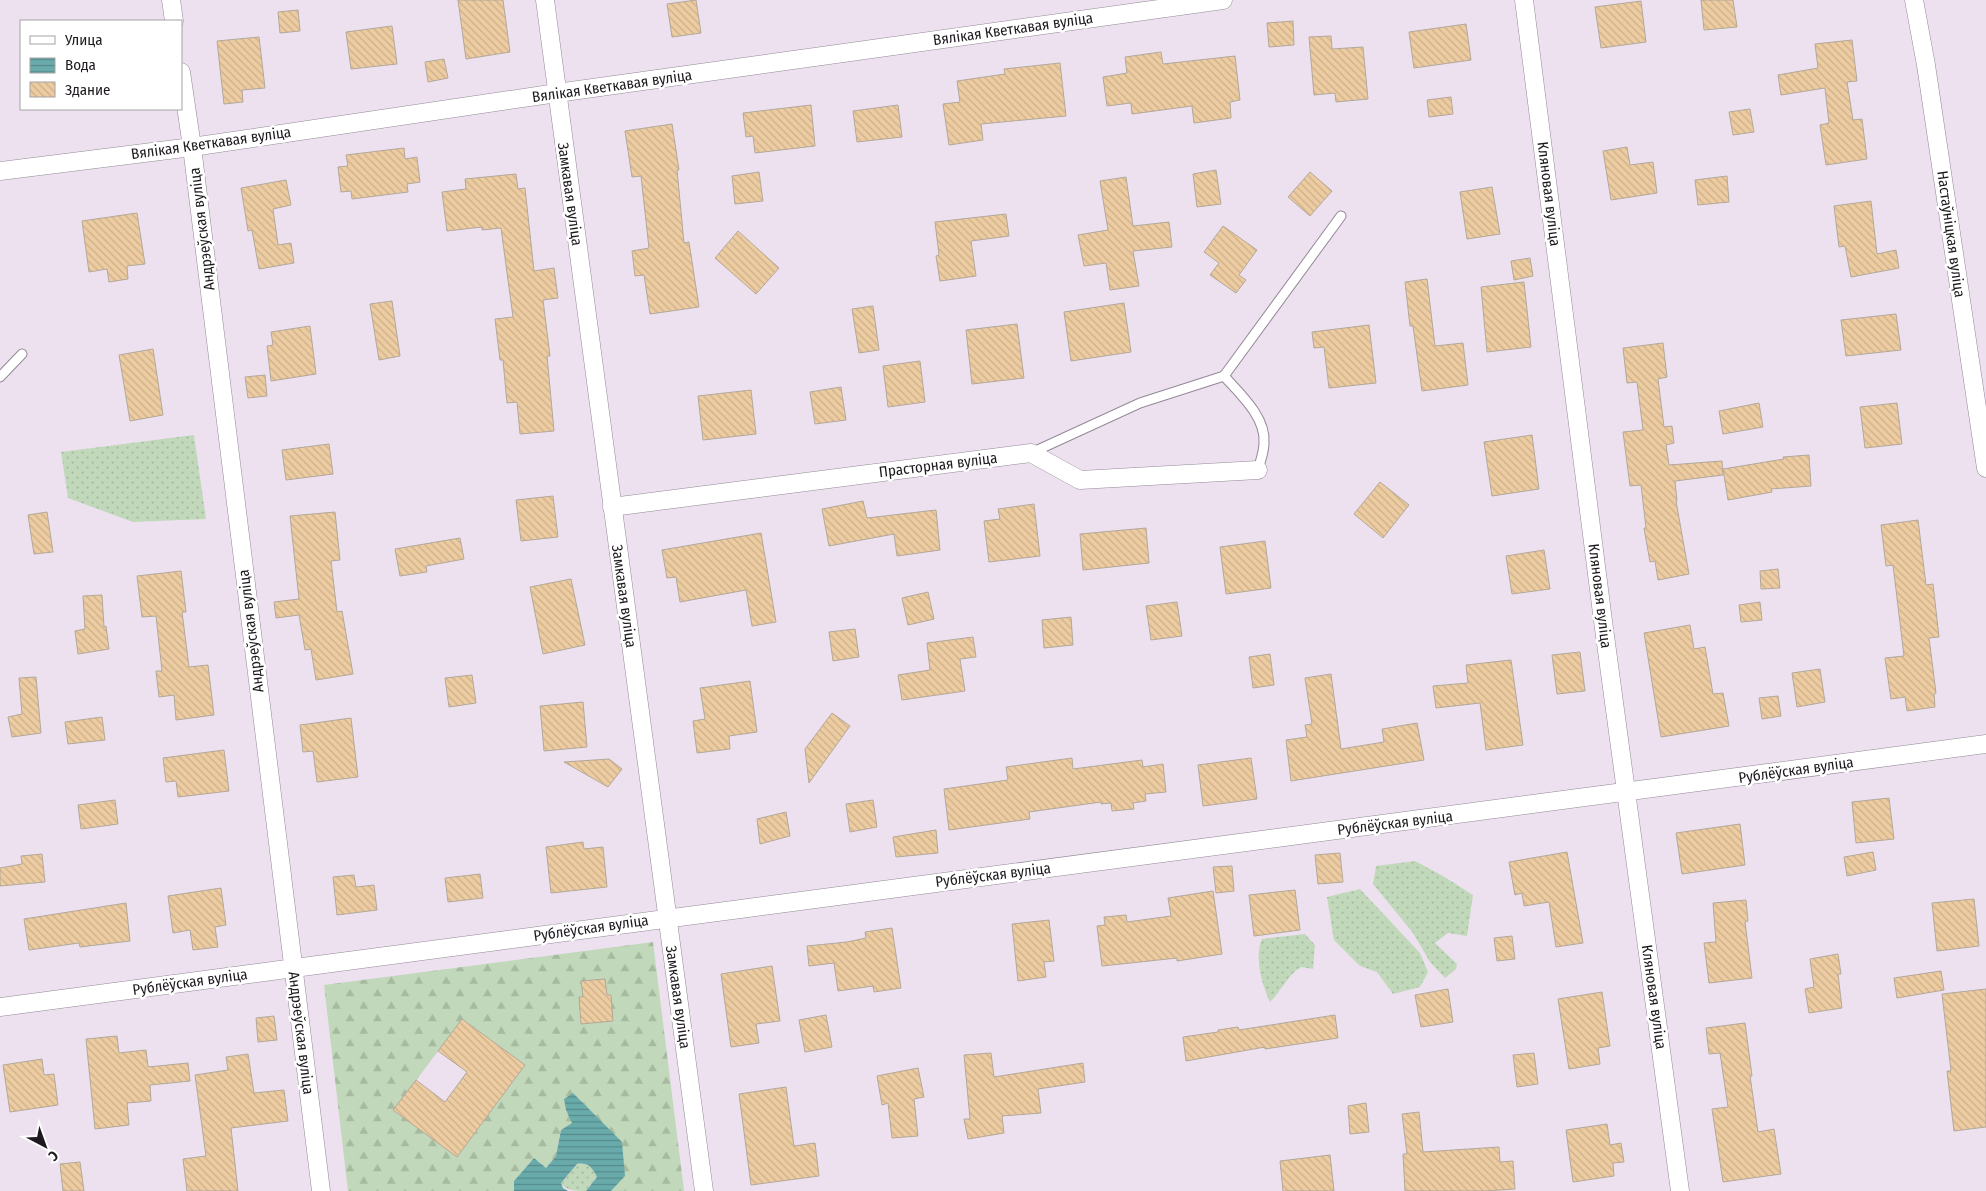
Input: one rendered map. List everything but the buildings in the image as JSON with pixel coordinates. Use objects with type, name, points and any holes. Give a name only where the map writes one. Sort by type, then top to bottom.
[{"type":"street","points":[[171,0],[174,20]]},
{"type":"street","name":"Замкавая вуліца","points":[[545,0],[704,1191]]},
{"type":"street","name":"Вялікая Кветкавая вуліца","points":[[0,171],[192,147],[557,93],[1223,0]]},
{"type":"street","name":"Кляновая вуліца","points":[[1524,0],[1680,1191]]},
{"type":"street","name":"Настаўніцкая вуліца","points":[[1914,0],[1926,65],[1986,468]]},
{"type":"street","name":"Андрэеўская вуліца","points":[[182,79],[321,1191]]},
{"type":"street","points":[[1031,453],[1080,480],[1258,470]]},
{"type":"street","name":"Прасторная вуліца","points":[[612,507],[1031,453]]},
{"type":"street","name":"Рублёўская вуліца","points":[[0,1007],[1986,744]]},
{"type":"lane","points":[[1031,453],[1140,403],[1224,376],[1341,216]]},
{"type":"lane","points":[[0,377],[22,354]]},
{"type":"lane","points":[[1224,376],[1253,410],[1262,429],[1264,443],[1258,470]]},
{"type":"green space","points":[[194,435],[206,519],[133,522],[68,498],[61,452]]},
{"type":"green space","points":[[1415,861],[1473,895],[1467,936],[1448,933],[1435,943],[1457,964],[1456,969],[1445,978],[1430,962],[1413,933],[1373,884],[1376,866]]},
{"type":"green space","points":[[1360,889],[1420,953],[1428,972],[1420,987],[1393,994],[1377,972],[1360,966],[1334,940],[1327,897]]},
{"type":"green space","points":[[1305,934],[1315,945],[1313,969],[1301,967],[1288,979],[1270,1002],[1264,988],[1259,962],[1262,939]]},
{"type":"green space","points":[[653,942],[684,1191],[611,1191],[624,1176],[600,1121],[573,1093],[566,1110],[573,1123],[561,1130],[556,1156],[546,1168],[534,1158],[514,1181],[514,1191],[348,1191],[324,985]],"holes":[[[462,1019],[525,1065],[457,1157],[394,1110]]]},
{"type":"green space","points":[[584,1163],[593,1168],[597,1177],[586,1191],[572,1190],[563,1186],[561,1183],[577,1164]]},
{"type":"water","points":[[573,1093],[622,1142],[625,1176],[611,1191],[586,1191],[597,1177],[589,1166],[577,1164],[561,1183],[563,1188],[568,1191],[514,1191],[514,1181],[534,1158],[546,1168],[556,1156],[561,1130],[572,1123],[566,1110],[564,1099]]}]
